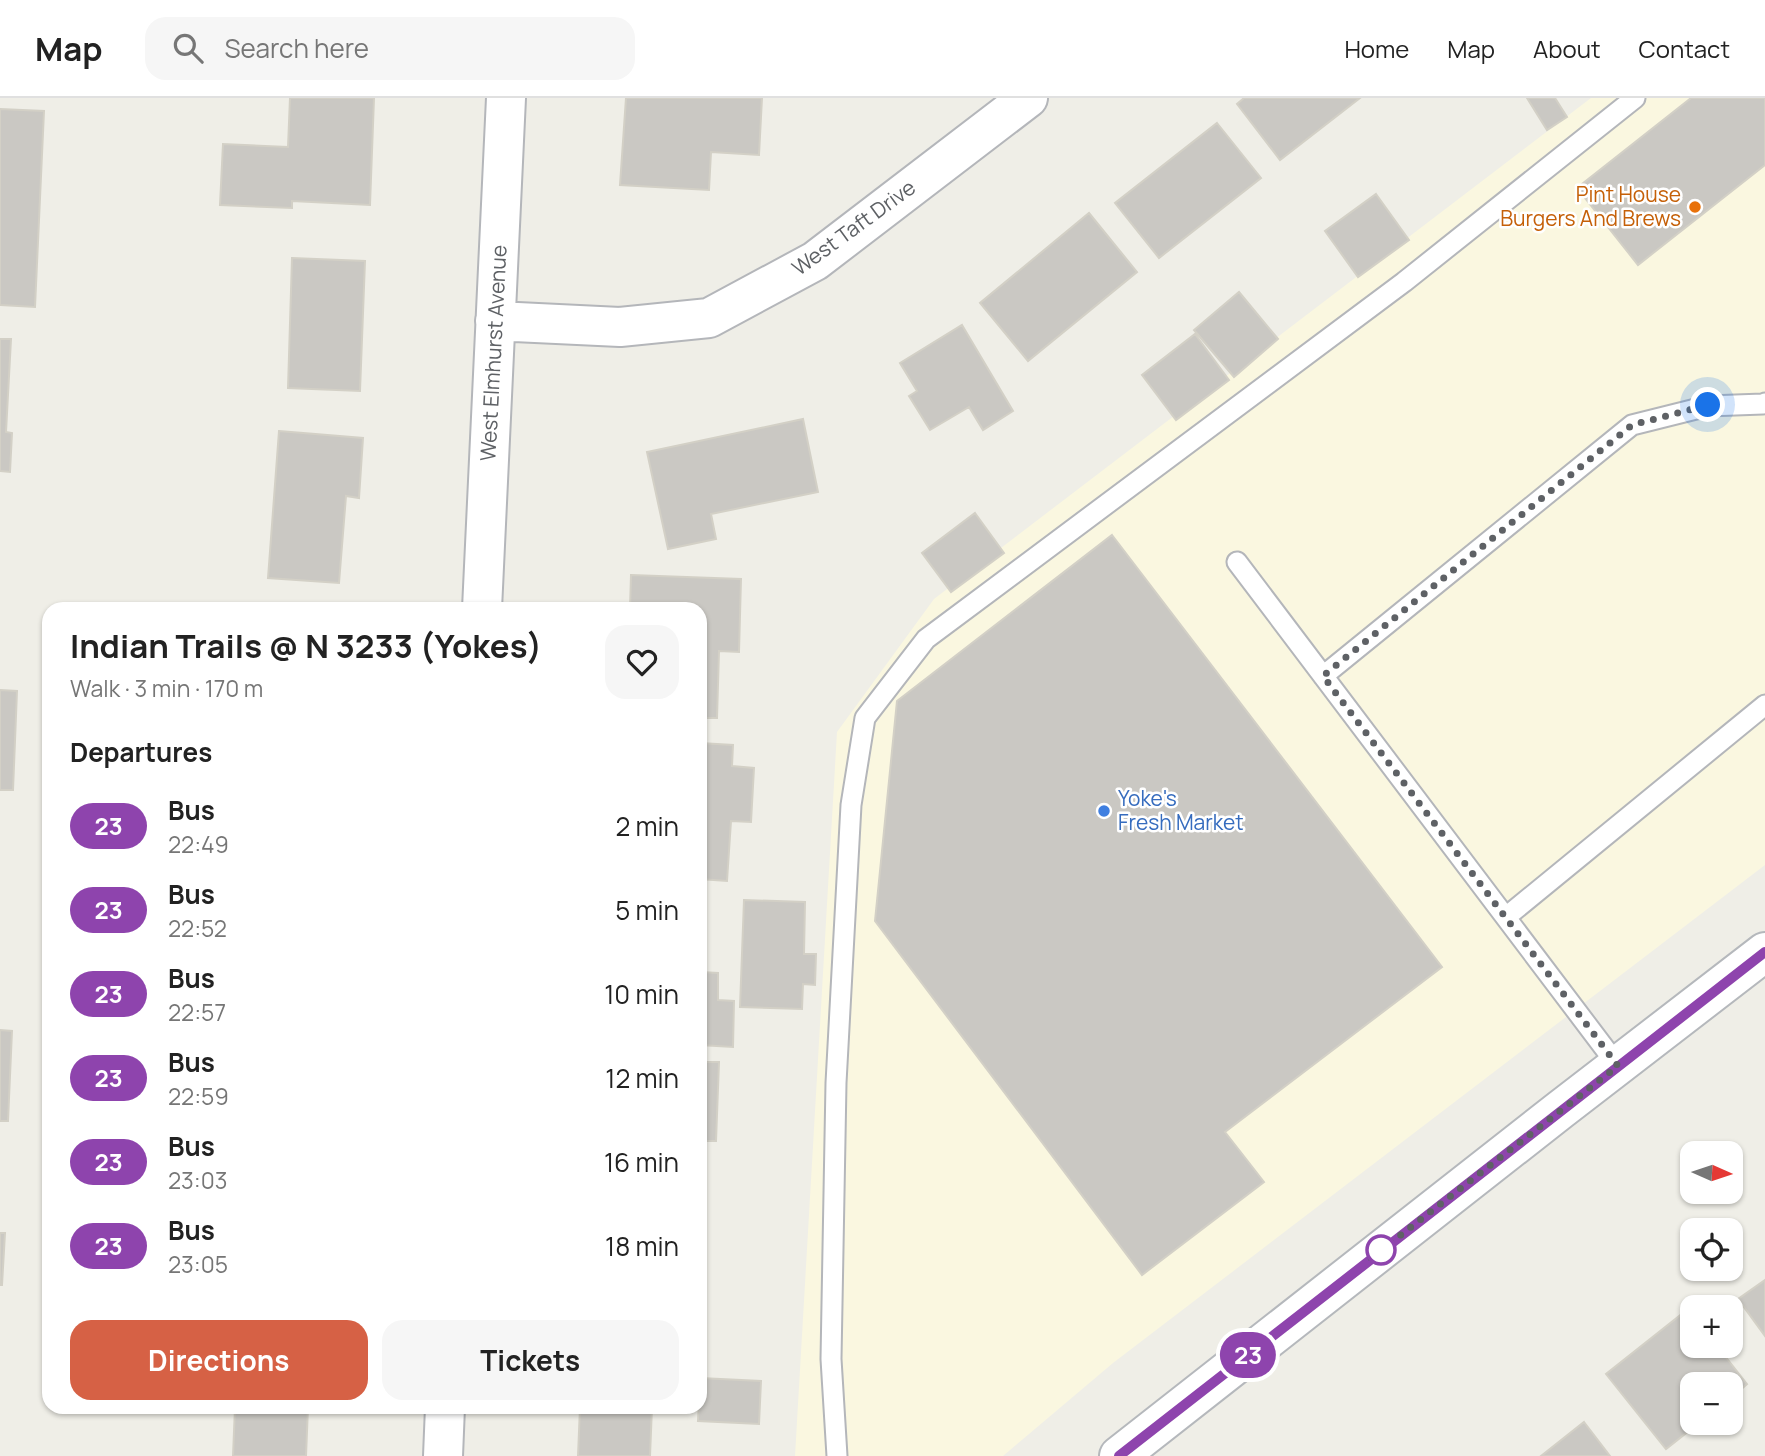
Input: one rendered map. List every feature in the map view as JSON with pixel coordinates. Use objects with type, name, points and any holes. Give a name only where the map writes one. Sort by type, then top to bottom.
[{"type":"street","name":"West Elmhurst Avenue","points":[[482,602],[506,98]]},
{"type":"street","name":"West Taft Drive","points":[[495,321],[620,327],[709,318],[815,261],[1028,98]]},
{"type":"street","points":[[1119,1456],[1765,952]]},
{"type":"street","points":[[443,1456],[445,1414]]},
{"type":"lane","points":[[837,1456],[831,1359],[836,1083],[851,805],[865,718],[926,639],[1404,282],[1635,98]]},
{"type":"lane","points":[[1323,676],[1632,425],[1708,405],[1764,405]]},
{"type":"lane","points":[[1237,562],[1618,1066]]},
{"type":"lane","points":[[1506,918],[1765,705]]},
{"type":"shaded area","points":[[1591,98],[1765,98],[1765,865],[1113,1363],[1003,1456],[795,1456],[837,732],[934,599]]},
{"type":"building","points":[[290,98],[374,98],[370,205],[292,201],[292,208],[220,205],[223,144],[288,147]]},
{"type":"building","points":[[626,98],[762,98],[759,155],[711,152],[709,190],[620,185]]},
{"type":"building","points":[[1244,98],[1360,98],[1280,160],[1237,104]]},
{"type":"building","points":[[1527,98],[1555,98],[1567,117],[1547,130]]},
{"type":"building","points":[[1691,98],[1765,98],[1765,165],[1638,265],[1577,188]]},
{"type":"building","points":[[0,109],[44,111],[35,307],[0,305]]},
{"type":"building","points":[[1217,123],[1261,178],[1159,258],[1115,203]]},
{"type":"building","points":[[1376,194],[1409,240],[1358,277],[1325,231]]},
{"type":"building","points":[[1089,213],[1137,272],[1028,361],[980,303]]},
{"type":"building","points":[[292,258],[365,261],[360,391],[288,388]]},
{"type":"building","points":[[1239,292],[1278,339],[1234,377],[1194,330]]},
{"type":"building","points":[[962,325],[1013,411],[983,430],[969,407],[930,430],[909,396],[917,391],[900,363]]},
{"type":"building","points":[[1195,334],[1229,380],[1176,420],[1142,375]]},
{"type":"building","points":[[0,339],[11,339],[6,432],[12,433],[10,472],[0,471]]},
{"type":"building","points":[[803,419],[818,492],[711,514],[716,539],[668,549],[647,452]]},
{"type":"building","points":[[279,431],[363,438],[359,498],[346,496],[339,583],[268,578]]},
{"type":"building","points":[[975,513],[1004,553],[951,592],[922,553]]},
{"type":"building","name":"Yoke's Fresh Market","points":[[1112,535],[1442,967],[1225,1132],[1264,1182],[1142,1275],[875,921],[897,701]]},
{"type":"building","points":[[631,575],[741,579],[739,652],[719,651],[717,718],[707,718],[707,602],[630,602]]},
{"type":"building","points":[[0,690],[17,691],[13,790],[0,790]]},
{"type":"building","points":[[707,743],[733,745],[732,766],[754,768],[751,822],[731,821],[727,881],[707,880]]},
{"type":"building","points":[[744,900],[805,902],[804,954],[816,954],[815,985],[803,984],[802,1009],[740,1007]]},
{"type":"building","points":[[707,972],[718,973],[718,1000],[734,1001],[733,1047],[707,1045]]},
{"type":"building","points":[[0,1030],[12,1031],[8,1121],[0,1121]]},
{"type":"building","points":[[707,1062],[719,1062],[716,1141],[707,1141]]},
{"type":"building","points":[[0,1233],[5,1233],[2,1285],[0,1285]]},
{"type":"building","points":[[1765,1280],[1765,1336],[1743,1306],[1743,1295]]},
{"type":"building","points":[[1680,1315],[1680,1358],[1726,1358],[1738,1372],[1680,1372],[1680,1435],[1684,1435],[1666,1449],[1606,1374]]},
{"type":"building","points":[[707,1378],[761,1381],[759,1424],[698,1421],[698,1414],[707,1414]]},
{"type":"building","points":[[235,1414],[308,1414],[306,1456],[233,1456]]},
{"type":"building","points":[[580,1414],[652,1414],[650,1456],[578,1456]]},
{"type":"building","points":[[1584,1422],[1610,1456],[1541,1456]]},
{"type":"bus line","name":"23","points":[[1119,1456],[1765,952]]},
{"type":"place","name":"Pint House Burgers And Brews","points":[[1695,207]]},
{"type":"place","name":"Yoke's Fresh Market","points":[[1104,811]]},
{"type":"route","points":[[1381,1250],[1371,1258],[1618,1066],[1323,676],[1632,425],[1708,405]]}]
